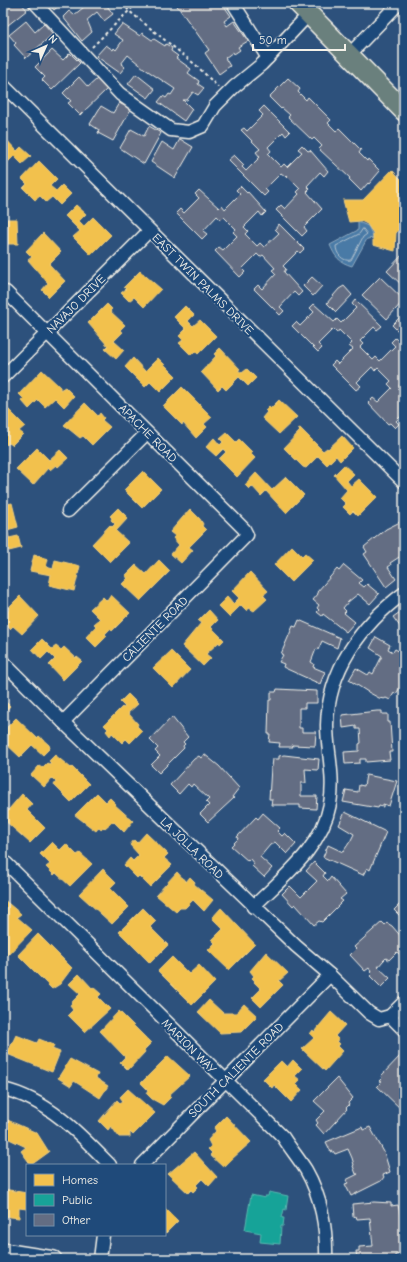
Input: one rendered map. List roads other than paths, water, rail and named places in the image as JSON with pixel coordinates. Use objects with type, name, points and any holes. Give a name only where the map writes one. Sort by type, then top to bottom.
[{"type":"main road","points":[[304,8],[404,111]]},
{"type":"street","points":[[36,3],[120,94],[171,130],[189,132],[203,126],[215,106],[280,46],[304,8]]},
{"type":"street","points":[[233,3],[268,58]]},
{"type":"street","points":[[349,55],[399,3]]},
{"type":"street","name":"EAST TWIN PALMS DRIVE","points":[[4,88],[404,480]]},
{"type":"street","name":"NAVAJO DRIVE","points":[[3,377],[149,231]]},
{"type":"street","name":"APACHE ROAD","points":[[6,292],[48,332],[244,529],[247,535]]},
{"type":"street","points":[[68,510],[147,433]]},
{"type":"street","name":"CALIENTE ROAD","points":[[63,722],[247,535]]},
{"type":"street","points":[[253,907],[306,854],[321,828],[330,804],[332,781],[327,726],[329,699],[336,676],[350,648],[370,624],[404,593]]},
{"type":"street","name":"LA JOLLA ROAD","points":[[3,662],[253,907],[330,975],[369,1013],[379,1019],[390,1016]]},
{"type":"street","name":"MARION WAY","points":[[3,860],[283,1137],[306,1171],[321,1207],[327,1239],[326,1259]]},
{"type":"street","name":"SOUTH CALIENTE ROAD","points":[[143,1164],[226,1082],[330,975]]},
{"type":"street","points":[[404,1002],[390,1016],[404,1030]]},
{"type":"street","points":[[3,1089],[44,1107],[76,1130],[109,1164]]},
{"type":"street","points":[[100,1259],[103,1236]]},
{"type":"street","points":[[3,1251],[54,1259]]},
{"type":"water","points":[[358,222],[368,226],[374,238],[367,239],[352,266],[344,263],[338,258],[330,245],[358,230]]}]
